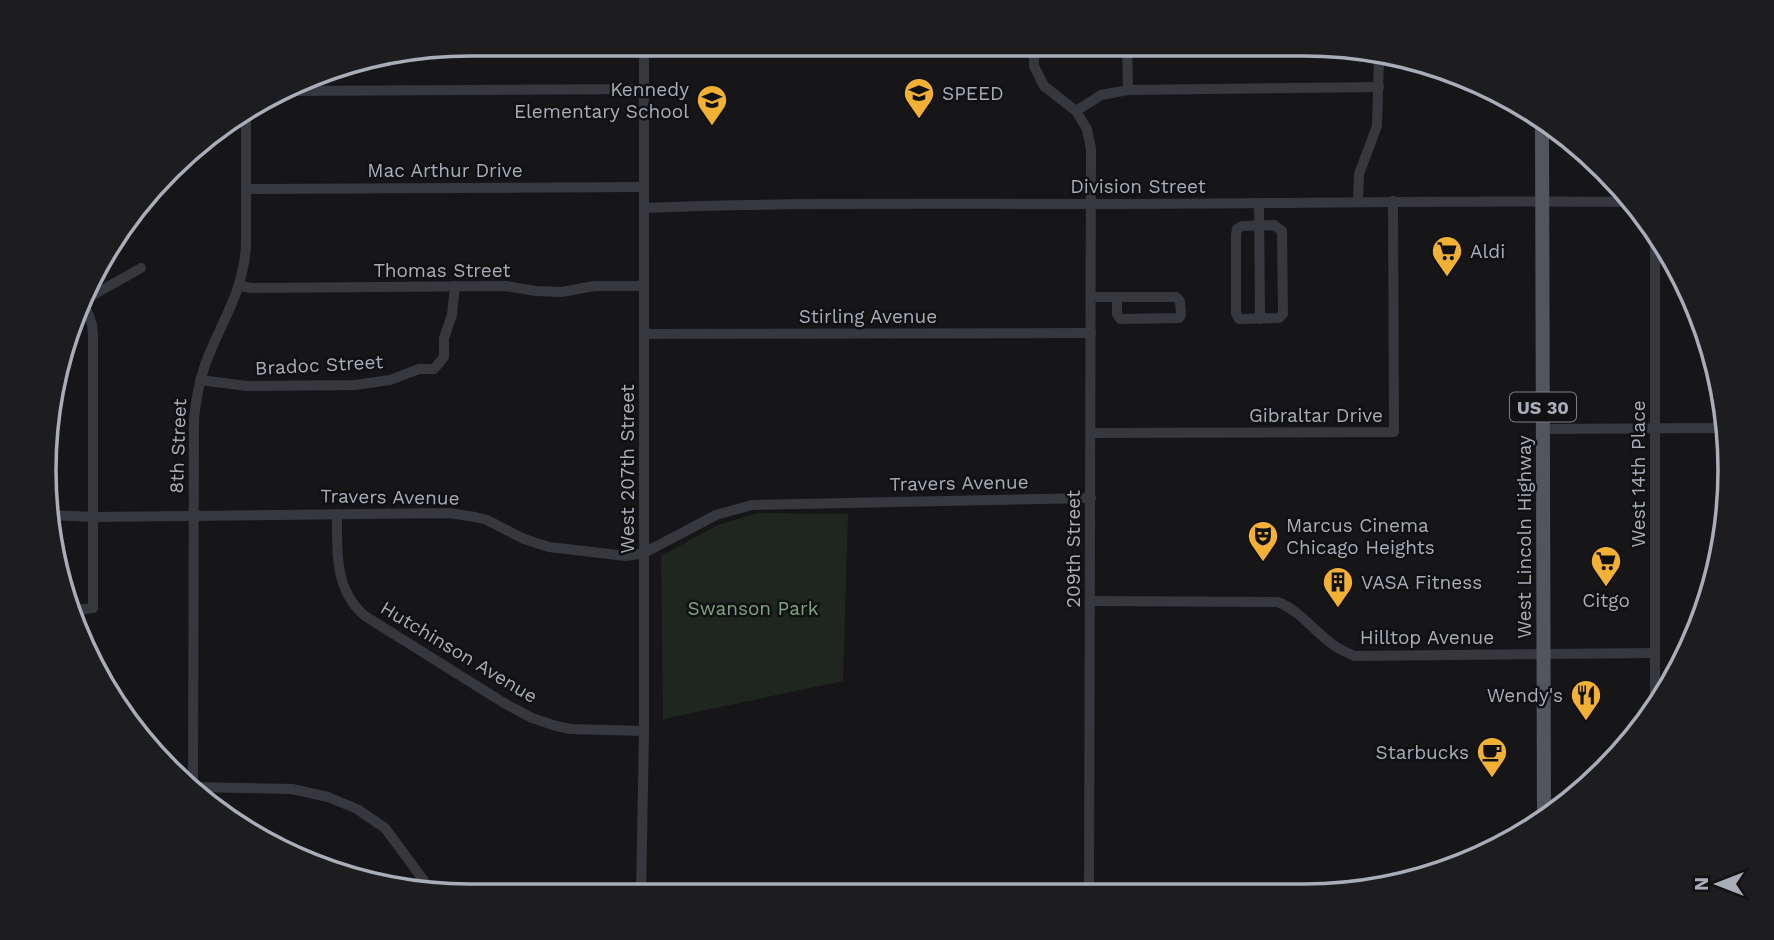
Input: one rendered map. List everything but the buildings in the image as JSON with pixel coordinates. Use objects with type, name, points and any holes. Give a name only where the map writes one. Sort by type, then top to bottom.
[{"type":"main road","name":"West Lincoln Highway","points":[[1542,132],[1544,807]]},
{"type":"street","name":"West 207th Street","points":[[641,884],[644,731],[644,56]]},
{"type":"street","points":[[1034,56],[1034,66],[1044,86],[1076,111],[1101,95],[1128,90],[1379,87]]},
{"type":"street","points":[[1127,56],[1128,90]]},
{"type":"street","points":[[1358,201],[1359,174],[1377,126],[1379,63]]},
{"type":"street","points":[[305,91],[644,89]]},
{"type":"street","name":"209th Street","points":[[1076,111],[1090,139],[1089,884]]},
{"type":"street","name":"8th Street","points":[[193,777],[194,418],[205,363],[229,314],[239,286],[246,247],[246,122]]},
{"type":"street","name":"Mac Arthur Drive","points":[[246,189],[644,187]]},
{"type":"street","name":"Gibraltar Drive","points":[[1091,433],[1394,432],[1393,201]]},
{"type":"street","name":"Division Street","points":[[644,208],[723,205],[1619,202]]},
{"type":"street","points":[[1259,203],[1259,319]]},
{"type":"street","points":[[1274,225],[1282,231],[1283,314],[1279,318],[1259,319],[1239,319],[1236,313],[1237,229],[1242,226],[1274,225]]},
{"type":"street","name":"West 14th Place","points":[[1655,251],[1656,688]]},
{"type":"street","points":[[96,295],[141,268]]},
{"type":"street","name":"Thomas Street","points":[[239,286],[506,286],[562,292],[594,286],[644,286]]},
{"type":"street","name":"Bradoc Street","points":[[200,380],[247,386],[355,384],[390,380],[419,369],[434,369],[444,357],[444,338],[452,315],[455,286]]},
{"type":"street","points":[[1091,297],[1117,297],[1175,297],[1180,300],[1181,315],[1179,318],[1120,319],[1117,314],[1117,297]]},
{"type":"street","points":[[81,609],[93,608],[93,335],[88,312]]},
{"type":"street","name":"Stirling Avenue","points":[[645,334],[1091,333]]},
{"type":"street","points":[[1544,429],[1715,428]]},
{"type":"street","name":"Travers Avenue","points":[[59,515],[461,514],[486,520],[524,539],[549,547],[631,556],[644,553],[716,515],[752,505],[1091,498]]},
{"type":"street","name":"Hutchinson Avenue","points":[[337,514],[337,553],[341,578],[348,597],[365,616],[504,704],[532,718],[571,729],[644,731]]},
{"type":"street","name":"Hilltop Avenue","points":[[1090,601],[1278,602],[1288,606],[1337,648],[1354,656],[1656,653]]},
{"type":"street","points":[[206,788],[292,789],[328,797],[357,809],[385,828],[424,881]]},
{"type":"green space","name":"Swanson Park","points":[[757,513],[848,514],[843,681],[663,719],[661,556],[718,525]]},
{"type":"place","name":"SPEED","points":[[919,120]]},
{"type":"place","name":"Kennedy Elementary School","points":[[712,127]]},
{"type":"place","name":"Aldi","points":[[1447,278]]},
{"type":"place","name":"Marcus Cinema Chicago Heights","points":[[1263,563]]},
{"type":"place","name":"Citgo","points":[[1606,588]]},
{"type":"place","name":"VASA Fitness","points":[[1338,609]]},
{"type":"place","name":"Wendy's","points":[[1586,722]]},
{"type":"place","name":"Starbucks","points":[[1492,779]]}]
